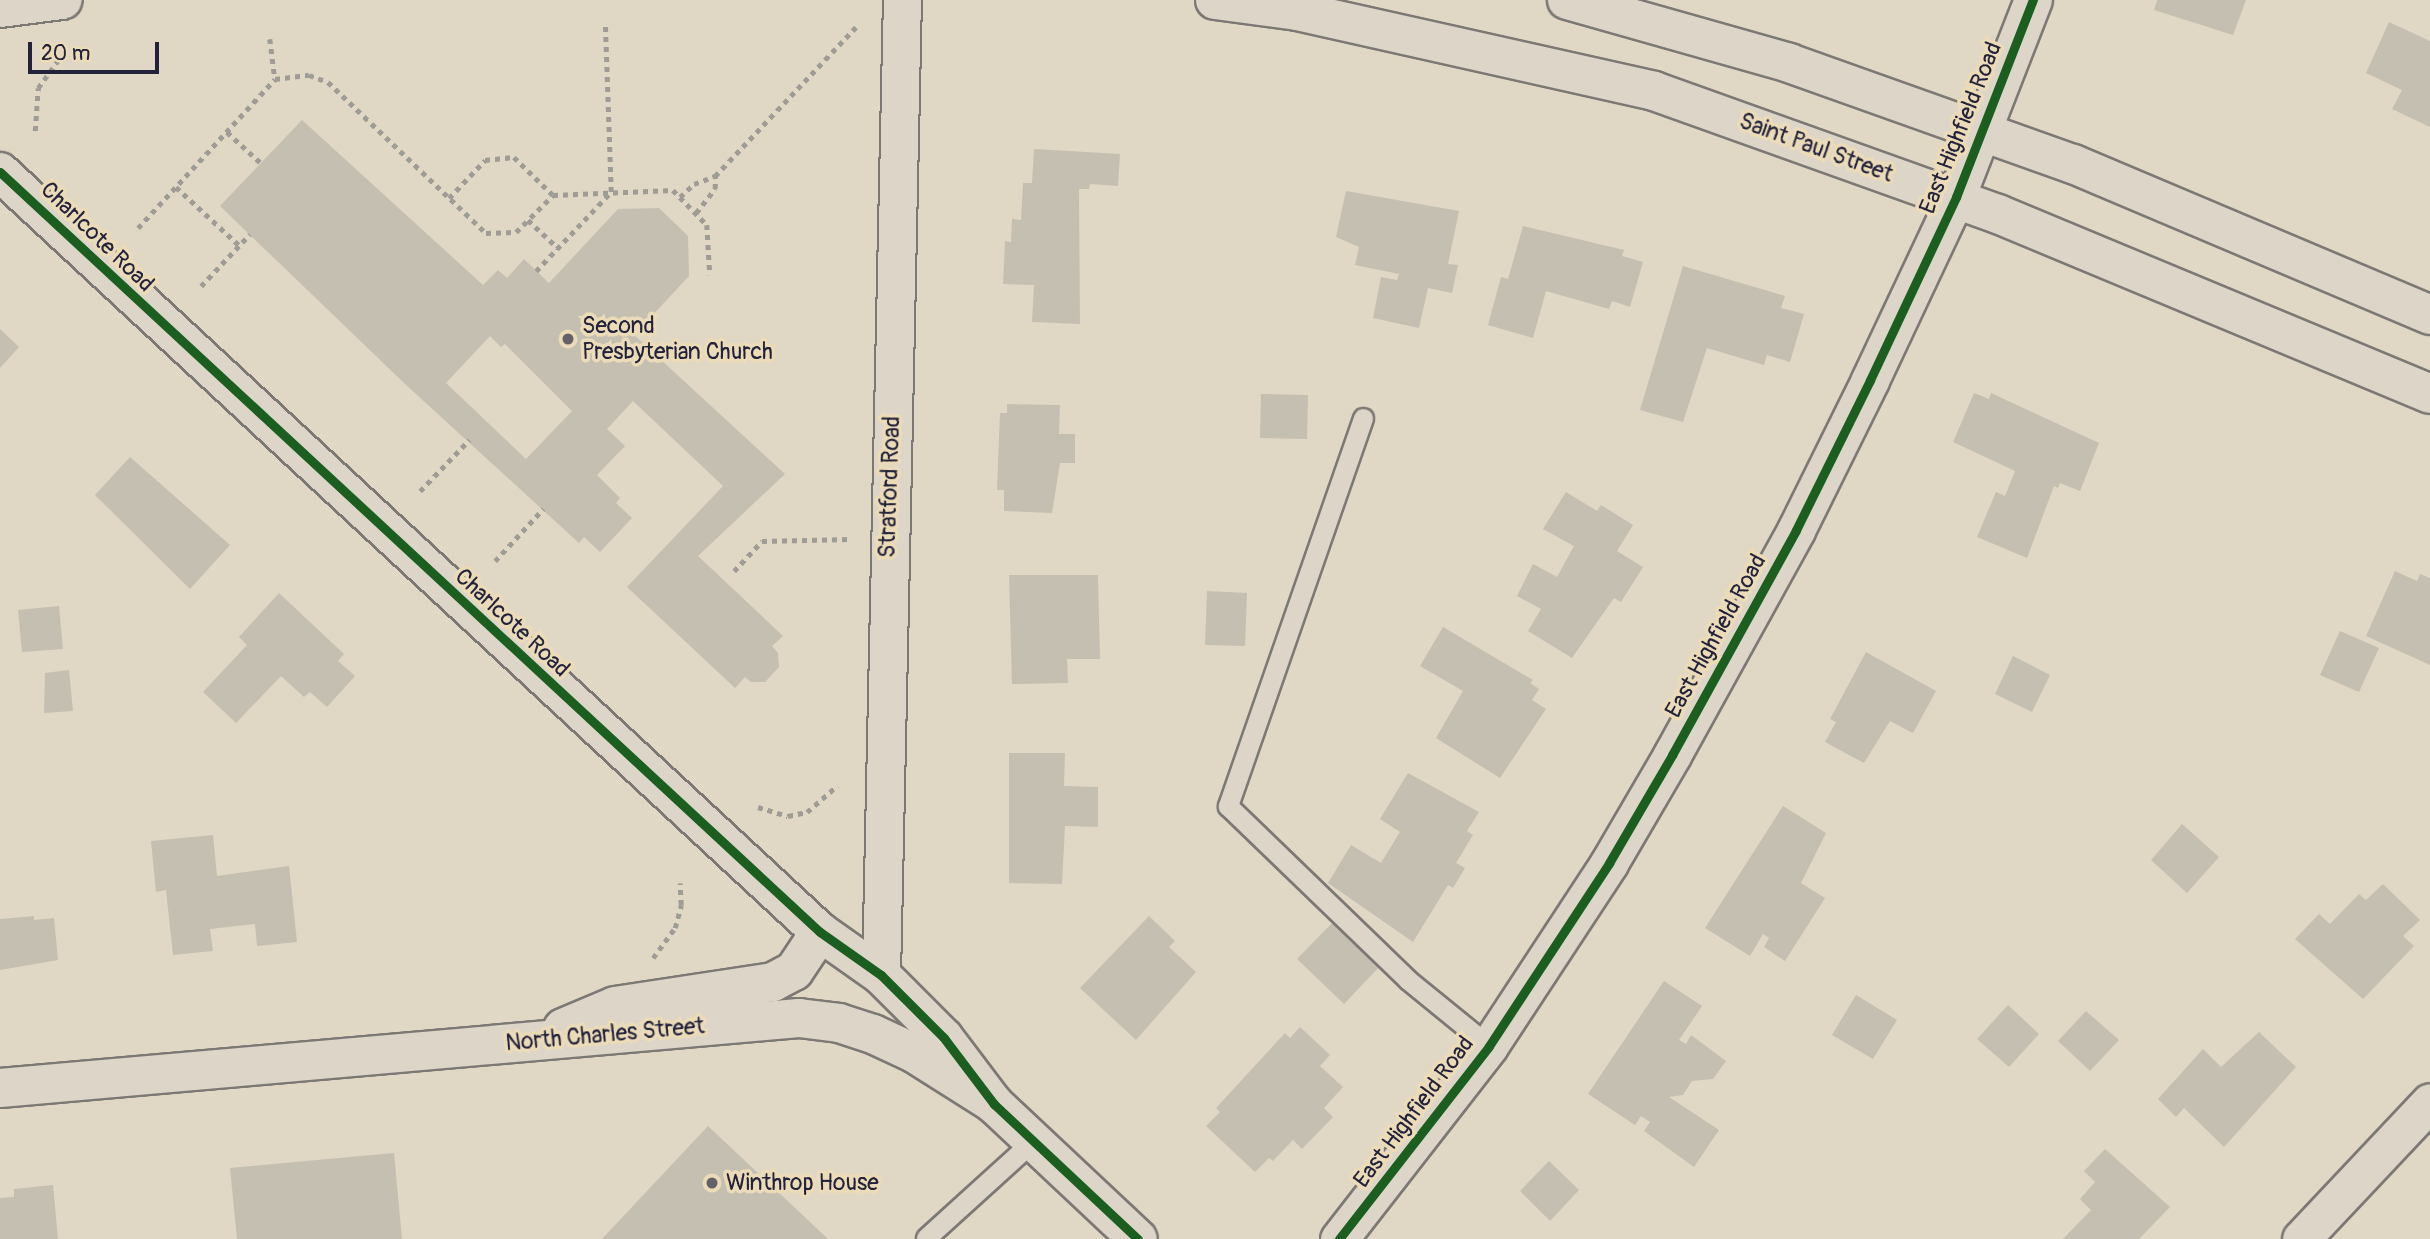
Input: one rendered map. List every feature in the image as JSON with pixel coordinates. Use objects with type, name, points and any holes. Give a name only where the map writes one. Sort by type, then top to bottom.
[{"type":"main road","points":[[0,8],[62,0]]},
{"type":"main road","name":"Saint Paul Street","points":[[1215,0],[1297,11],[1654,91],[1956,197],[2430,394]]},
{"type":"main road","points":[[1567,0],[1789,63],[2073,164],[2430,315]]},
{"type":"main road","name":"Charlcote Road","points":[[0,172],[820,932],[881,975],[944,1038],[994,1104]]},
{"type":"main road","points":[[529,1043],[615,1006],[773,982],[794,971],[820,932]]},
{"type":"main road","name":"North Charles Street","points":[[0,1088],[799,1018],[873,1034],[914,1053],[994,1104],[1138,1239]]},
{"type":"street","name":"Stratford Road","points":[[881,975],[902,0]]},
{"type":"street","name":"East Highfield Road","points":[[1339,1239],[1489,1046],[1609,863],[1733,645],[1796,530],[1956,197],[2033,0]]},
{"type":"street","points":[[2301,1239],[2430,1102]]},
{"type":"lane","points":[[1363,418],[1228,806],[1408,980],[1489,1046]]},
{"type":"lane","points":[[926,1238],[1033,1140]]},
{"type":"path","points":[[537,271],[611,192],[605,24]]},
{"type":"path","points":[[681,197],[694,184],[715,176],[856,27]]},
{"type":"path","points":[[270,39],[275,79]]},
{"type":"path","points":[[35,131],[38,88],[59,59]]},
{"type":"path","points":[[138,228],[275,79],[294,75],[321,77],[486,233],[516,232],[553,195],[673,190],[707,225],[710,275]]},
{"type":"path","points":[[227,132],[261,163]]},
{"type":"path","points":[[449,198],[485,160],[514,158],[553,195]]},
{"type":"path","points":[[696,214],[715,189],[715,176]]},
{"type":"path","points":[[176,187],[240,246]]},
{"type":"path","points":[[528,220],[558,248]]},
{"type":"path","points":[[201,286],[250,234]]},
{"type":"path","points":[[420,491],[469,440]]},
{"type":"path","points":[[495,561],[543,509]]},
{"type":"path","points":[[734,571],[762,541],[855,538]]},
{"type":"path","points":[[758,807],[788,816],[807,812],[837,786]]},
{"type":"path","points":[[646,964],[675,928],[681,905],[680,883]]},
{"type":"building","points":[[2157,0],[2246,0],[2233,35],[2154,10]]},
{"type":"building","points":[[2389,22],[2430,41],[2430,127],[2392,109],[2402,90],[2366,73]]},
{"type":"building","points":[[302,120],[483,285],[498,270],[507,278],[524,259],[549,283],[618,209],[659,208],[688,236],[689,276],[634,335],[785,474],[698,556],[783,636],[772,646],[778,653],[779,667],[765,682],[751,682],[745,677],[735,688],[627,587],[723,486],[633,401],[607,429],[625,446],[597,475],[620,498],[616,503],[632,518],[600,552],[584,537],[579,543],[404,383],[220,206]],"holes":[[[490,336],[501,347],[505,344],[572,411],[526,459],[446,383]]]},
{"type":"building","points":[[1034,149],[1120,154],[1118,186],[1090,184],[1089,189],[1079,189],[1080,324],[1032,322],[1034,285],[1003,284],[1005,241],[1011,242],[1012,219],[1021,220],[1023,183],[1032,183]]},
{"type":"building","points":[[1346,191],[1459,211],[1448,264],[1458,265],[1452,293],[1428,288],[1419,328],[1373,318],[1381,277],[1397,280],[1399,274],[1355,265],[1359,247],[1336,237]]},
{"type":"building","points":[[1523,226],[1624,250],[1622,256],[1643,262],[1630,307],[1612,301],[1609,309],[1546,291],[1533,338],[1488,325],[1501,277],[1508,279]]},
{"type":"building","points":[[1683,266],[1785,296],[1781,308],[1804,314],[1790,362],[1767,355],[1764,365],[1707,348],[1683,422],[1640,410]]},
{"type":"building","points":[[0,329],[19,347],[0,368]]},
{"type":"building","points":[[1974,393],[1989,399],[1991,393],[2099,443],[2080,491],[2060,483],[2058,488],[2054,486],[2027,558],[1977,537],[1996,492],[2005,496],[2015,471],[1953,442]]},
{"type":"building","points":[[1261,394],[1308,395],[1307,439],[1260,438]]},
{"type":"building","points":[[1007,404],[1060,405],[1059,434],[1075,434],[1075,463],[1060,463],[1052,513],[1004,511],[1004,490],[997,490],[1000,413],[1007,413]]},
{"type":"building","points":[[130,457],[230,545],[190,589],[95,495]]},
{"type":"building","points":[[1566,492],[1597,511],[1601,505],[1633,525],[1617,551],[1643,567],[1621,602],[1614,598],[1572,658],[1528,631],[1541,609],[1517,596],[1533,564],[1557,577],[1574,546],[1543,529]]},
{"type":"building","points":[[2395,571],[2417,581],[2420,574],[2430,578],[2430,665],[2366,636]]},
{"type":"building","points":[[1009,575],[1098,575],[1100,659],[1067,659],[1068,683],[1012,684]]},
{"type":"building","points":[[1207,591],[1247,593],[1245,646],[1205,645]]},
{"type":"building","points":[[279,593],[344,654],[338,661],[355,676],[327,707],[310,692],[304,697],[281,676],[236,723],[203,692],[247,645],[239,637]]},
{"type":"building","points":[[59,606],[63,649],[22,652],[18,610]]},
{"type":"building","points":[[1443,627],[1533,680],[1530,683],[1539,689],[1532,700],[1546,709],[1500,778],[1436,738],[1463,691],[1420,666]]},
{"type":"building","points":[[2340,631],[2379,648],[2359,692],[2320,675]]},
{"type":"building","points":[[1866,652],[1936,691],[1913,733],[1890,721],[1864,763],[1825,742],[1836,722],[1830,719]]},
{"type":"building","points":[[2013,656],[2050,675],[2032,712],[1995,694]]},
{"type":"building","points":[[69,670],[73,711],[44,713],[45,673]]},
{"type":"building","points":[[1009,753],[1065,753],[1064,786],[1098,787],[1098,827],[1065,826],[1062,884],[1009,883]]},
{"type":"building","points":[[1408,773],[1479,812],[1467,831],[1473,835],[1456,863],[1465,868],[1453,888],[1448,885],[1413,942],[1328,883],[1351,845],[1381,863],[1400,832],[1380,819]]},
{"type":"building","points":[[1783,806],[1826,833],[1801,883],[1825,898],[1785,961],[1764,947],[1769,938],[1763,934],[1750,956],[1705,928]]},
{"type":"building","points":[[2182,824],[2219,857],[2187,893],[2151,860]]},
{"type":"building","points":[[213,835],[217,876],[289,866],[297,942],[257,946],[255,924],[210,929],[213,951],[173,955],[166,890],[156,892],[151,841]]},
{"type":"building","points":[[2383,884],[2420,920],[2403,936],[2414,946],[2363,999],[2295,939],[2319,914],[2330,924],[2359,894],[2366,900]]},
{"type":"building","points":[[34,916],[34,920],[54,918],[58,960],[0,970],[0,919]]},
{"type":"building","points":[[1149,916],[1175,941],[1169,947],[1196,972],[1136,1040],[1080,988]]},
{"type":"building","points":[[1334,921],[1381,965],[1344,1004],[1297,959]]},
{"type":"building","points":[[1664,981],[1702,1006],[1679,1040],[1686,1044],[1691,1035],[1726,1061],[1713,1079],[1692,1081],[1683,1095],[1669,1097],[1719,1130],[1694,1167],[1644,1131],[1650,1122],[1641,1116],[1635,1125],[1588,1094]]},
{"type":"building","points":[[1856,995],[1897,1020],[1873,1059],[1832,1035]]},
{"type":"building","points":[[2008,1005],[2039,1034],[2009,1067],[1977,1039]]},
{"type":"building","points":[[2086,1011],[2119,1040],[2090,1071],[2058,1041]]},
{"type":"building","points":[[1300,1027],[1330,1055],[1320,1066],[1343,1087],[1324,1108],[1333,1117],[1302,1149],[1293,1140],[1273,1161],[1269,1158],[1255,1172],[1206,1126],[1220,1112],[1216,1108],[1285,1033],[1290,1038]]},
{"type":"building","points":[[2259,1032],[2296,1067],[2224,1147],[2184,1108],[2176,1117],[2158,1099],[2203,1049],[2221,1067]]},
{"type":"building","name":"Winthrop House","points":[[708,1126],[828,1239],[602,1239]]},
{"type":"building","points":[[2105,1149],[2170,1207],[2139,1239],[2063,1239],[2091,1210],[2080,1199],[2095,1182],[2084,1171]]},
{"type":"building","points":[[394,1153],[402,1239],[237,1239],[230,1168]]},
{"type":"building","points":[[1549,1161],[1579,1190],[1550,1221],[1520,1191]]},
{"type":"building","points":[[53,1185],[58,1239],[0,1239],[0,1198],[14,1197],[14,1189]]},
{"type":"cycle path","points":[[1339,1239],[1489,1046],[1609,863],[1672,755],[1796,530],[1870,380],[1956,197],[2033,0]]},
{"type":"cycle path","points":[[0,172],[820,932],[881,975],[944,1038],[994,1104],[1138,1239]]},
{"type":"place","name":"Second Presbyterian Church","points":[[568,339]]},
{"type":"place","name":"Winthrop House","points":[[712,1183]]}]
